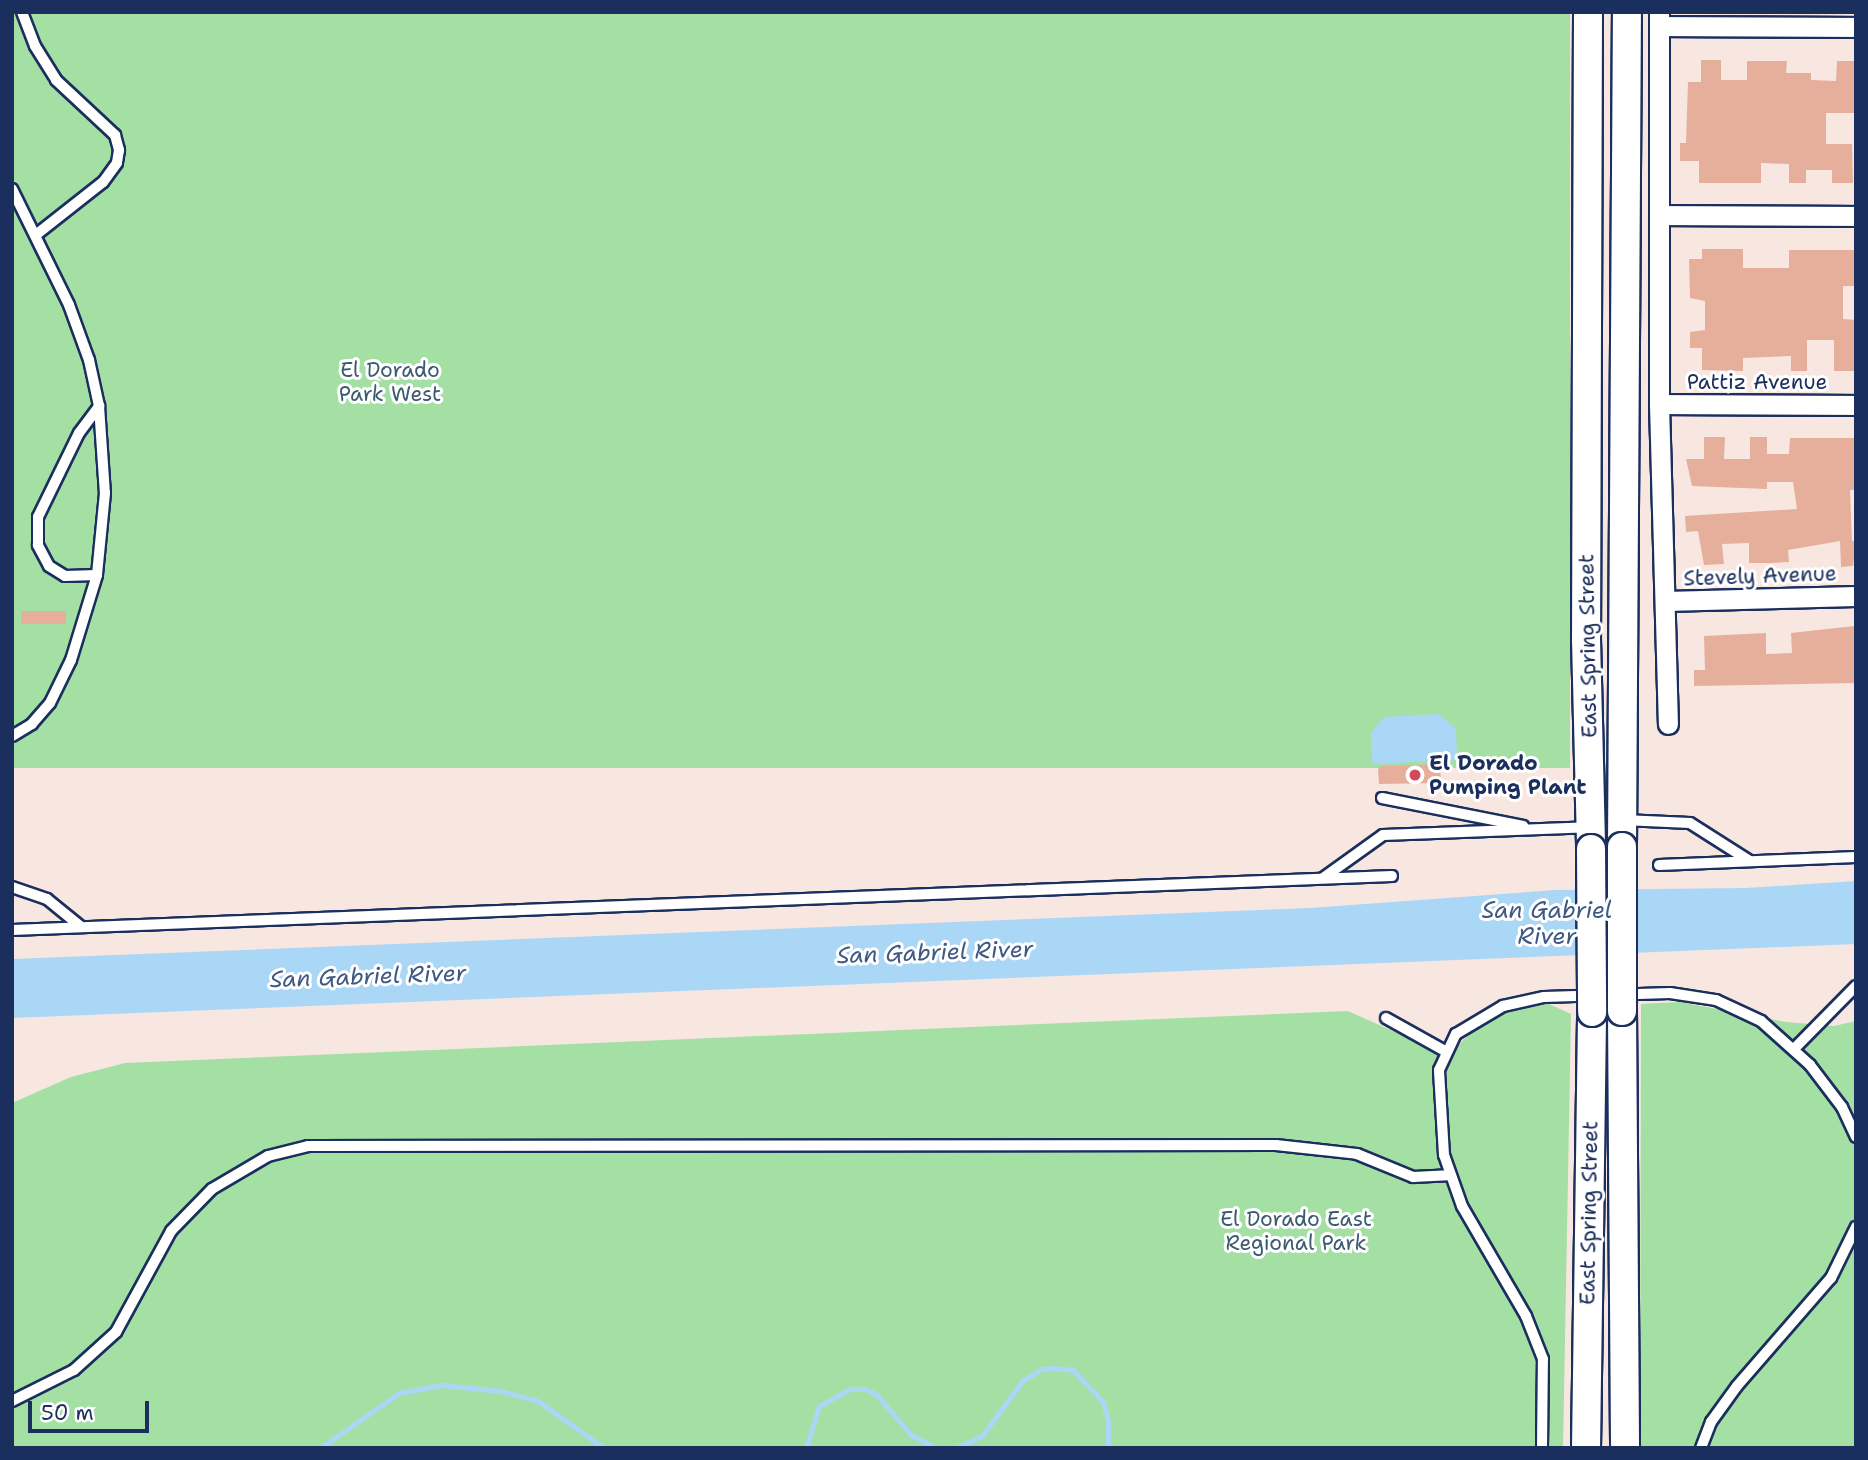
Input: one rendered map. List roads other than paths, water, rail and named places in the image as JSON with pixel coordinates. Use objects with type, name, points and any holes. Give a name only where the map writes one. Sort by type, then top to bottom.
[{"type":"main road","name":"East Spring Street","points":[[1586,1448],[1592,1012],[1586,639],[1588,12]]},
{"type":"main road","name":"East Spring Street","points":[[1625,1448],[1622,1011],[1627,12]]},
{"type":"street","points":[[1668,724],[1659,404],[1659,19],[1856,27]]},
{"type":"street","points":[[1659,215],[1856,216]]},
{"type":"street","name":"Pattiz Avenue","points":[[1659,404],[1856,405]]},
{"type":"street","name":"Stevely Avenue","points":[[1665,601],[1856,596]]},
{"type":"lane","points":[[22,12],[34,46],[56,80],[115,135],[119,149],[117,163],[103,182],[37,234]]},
{"type":"lane","points":[[12,189],[37,234],[69,305],[99,406],[105,493],[97,575],[71,660],[50,703],[32,723],[12,736]]},
{"type":"lane","points":[[97,575],[65,576],[48,566],[38,545],[38,517],[79,433],[99,406]]},
{"type":"lane","points":[[1382,797],[1591,838]]},
{"type":"lane","points":[[1623,834],[1690,823],[1748,860]]},
{"type":"lane","points":[[1323,878],[1383,835],[1544,830]]},
{"type":"lane","points":[[1658,865],[1856,857]]},
{"type":"lane","points":[[12,930],[1392,876]]},
{"type":"lane","points":[[12,887],[47,900],[80,926]]},
{"type":"lane","points":[[1794,1049],[1856,986]]},
{"type":"lane","points":[[1542,1448],[1543,1359],[1526,1316],[1448,1175],[1438,1097],[1445,1051],[1474,1020],[1524,1000],[1670,993],[1732,1005],[1761,1021],[1794,1049],[1827,1084],[1856,1137]]},
{"type":"lane","points":[[1386,1017],[1445,1051]]},
{"type":"lane","points":[[12,1401],[74,1370],[116,1332],[171,1231],[212,1189],[268,1156],[308,1146],[1276,1145],[1357,1154],[1413,1177],[1448,1175]]},
{"type":"lane","points":[[1701,1448],[1718,1413],[1831,1278],[1856,1227]]},
{"type":"water","points":[[1439,714],[1456,729],[1457,760],[1372,764],[1371,732],[1385,717]]},
{"type":"water","name":"San Gabriel River","points":[[1856,881],[1856,944],[12,1018],[12,959],[1310,908],[1555,890],[1746,888]]},
{"type":"waterway","points":[[955,1448],[982,1436],[1022,1381],[1041,1369],[1054,1368],[1073,1370],[1103,1402],[1108,1420],[1108,1448]]},
{"type":"waterway","points":[[320,1448],[399,1393],[441,1385],[501,1391],[538,1401],[604,1448]]},
{"type":"waterway","points":[[806,1448],[819,1406],[850,1389],[866,1389],[877,1395],[911,1435],[937,1448]]},
{"type":"place","name":"El Dorado Pumping Plant","points":[[1415,775]]},
{"type":"park label","name":"El Dorado Park West","points":[[390,382]]},
{"type":"park label","name":"El Dorado East Regional Park","points":[[1296,1231]]}]
